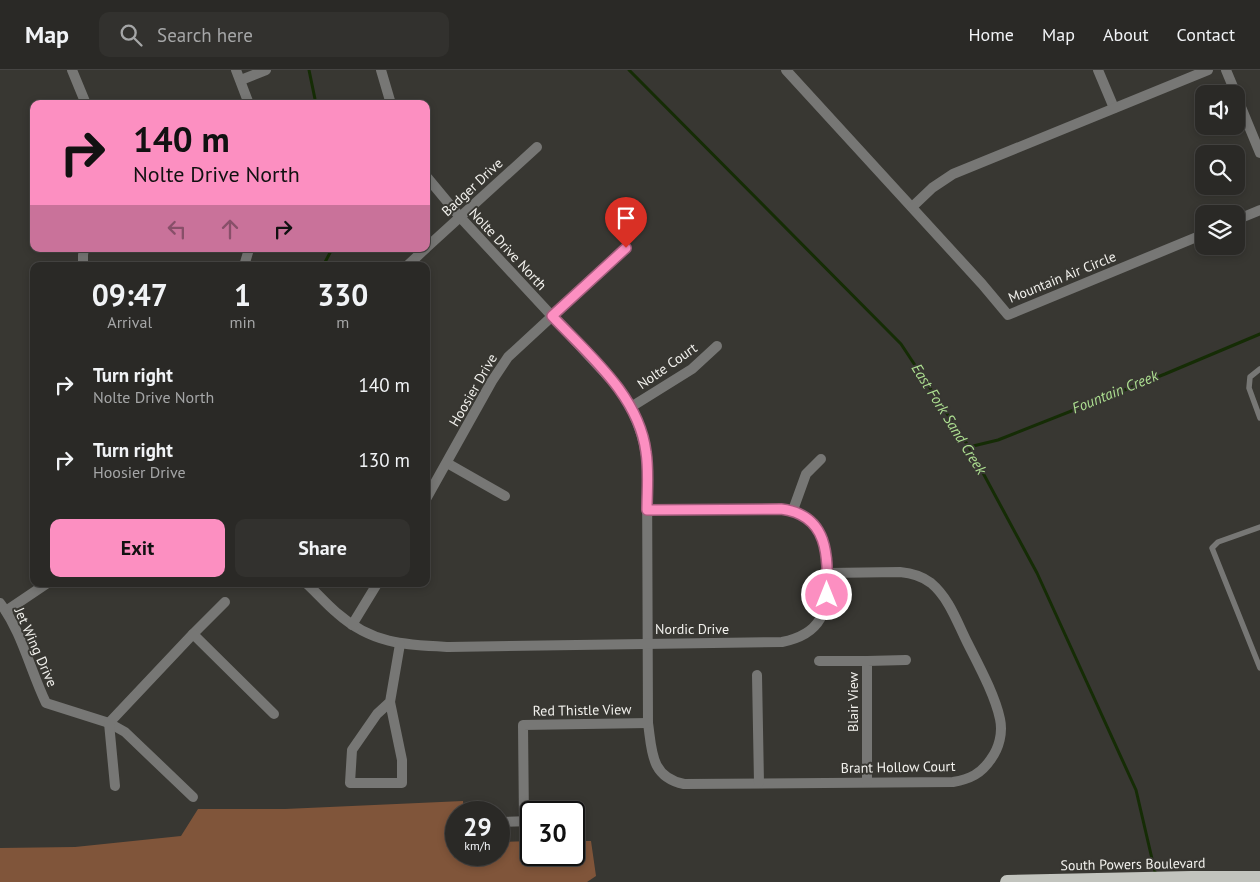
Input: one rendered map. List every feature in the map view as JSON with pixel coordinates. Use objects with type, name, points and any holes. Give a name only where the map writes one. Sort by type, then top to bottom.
[{"type":"highway","name":"South Powers Boulevard","points":[[1007,882],[1260,878]]},
{"type":"street","points":[[72,70],[84,100]]},
{"type":"street","points":[[236,70],[248,100]]},
{"type":"street","points":[[241,80],[266,70]]},
{"type":"street","points":[[382,70],[390,100]]},
{"type":"street","name":"Mountain Air Circle","points":[[786,70],[982,284],[1008,315],[1195,238]]},
{"type":"street","points":[[1098,70],[1114,108]]},
{"type":"street","points":[[912,207],[932,188],[953,174],[1208,70]]},
{"type":"street","points":[[1226,70],[1232,85]]},
{"type":"street","points":[[1245,117],[1260,153]]},
{"type":"street","name":"Badger Drive","points":[[430,244],[537,147]]},
{"type":"street","name":"Nolte Drive North","points":[[430,181],[460,217],[615,384],[631,407],[639,423],[646,452],[647,643]]},
{"type":"street","points":[[1245,216],[1260,210]]},
{"type":"street","name":"Hoosier Drive","points":[[430,492],[499,369],[508,357],[626,248]]},
{"type":"street","name":"Badger Drive","points":[[411,262],[422,252]]},
{"type":"street","name":"Nolte Court","points":[[631,407],[692,369],[718,346]]},
{"type":"street","points":[[647,510],[793,510],[806,474],[821,459]]},
{"type":"street","points":[[447,463],[505,496]]},
{"type":"street","name":"Nordic Drive","points":[[309,587],[337,614],[352,625],[377,637],[400,644],[449,647],[782,642],[795,640],[813,628],[821,618],[827,595],[828,574],[823,539],[812,522],[793,510]]},
{"type":"street","name":"Brant Hollow Court","points":[[647,643],[648,722],[652,758],[657,767],[673,782],[684,784],[953,782],[968,779],[978,774],[994,755],[999,742],[1000,720],[980,666],[947,602],[930,582],[920,576],[900,572],[828,574]]},
{"type":"street","points":[[2,609],[41,587]]},
{"type":"street","points":[[352,625],[375,587]]},
{"type":"street","points":[[109,723],[225,602]]},
{"type":"street","name":"Jet Wing Drive","points":[[2,609],[19,637],[37,685],[46,703],[109,723]]},
{"type":"street","points":[[194,634],[274,714]]},
{"type":"street","points":[[390,702],[377,714],[352,750],[350,783],[402,784],[402,760],[390,702],[400,644]]},
{"type":"street","name":"Blair View","points":[[867,782],[867,661],[906,660]]},
{"type":"street","points":[[819,661],[867,661]]},
{"type":"street","points":[[757,675],[759,783]]},
{"type":"street","name":"Red Thistle View","points":[[527,801],[523,725],[648,722]]},
{"type":"street","points":[[109,723],[116,786]]},
{"type":"street","points":[[109,723],[125,732],[193,797]]},
{"type":"lane","points":[[1260,369],[1250,377],[1250,388],[1260,418]]},
{"type":"lane","points":[[1260,527],[1218,542],[1212,548],[1260,668]]},
{"type":"shaded area","points":[[445,802],[445,866],[510,866],[510,842],[520,841],[520,866],[585,866],[585,841],[591,841],[596,876],[587,882],[0,882],[0,848],[75,847],[181,836],[198,809],[285,809]]},
{"type":"waterway","points":[[309,70],[315,100]]},
{"type":"waterway","name":"East Fork Sand Creek","points":[[629,70],[901,344],[969,447],[1037,573],[1136,790],[1156,876]]},
{"type":"waterway","points":[[325,262],[330,252]]},
{"type":"waterway","name":"Fountain Creek","points":[[969,447],[998,440],[1260,334]]},
{"type":"route","points":[[626,248],[552,316],[624,395],[639,423],[646,452],[647,510],[793,510],[812,522],[823,539],[828,574],[827,595]]}]
